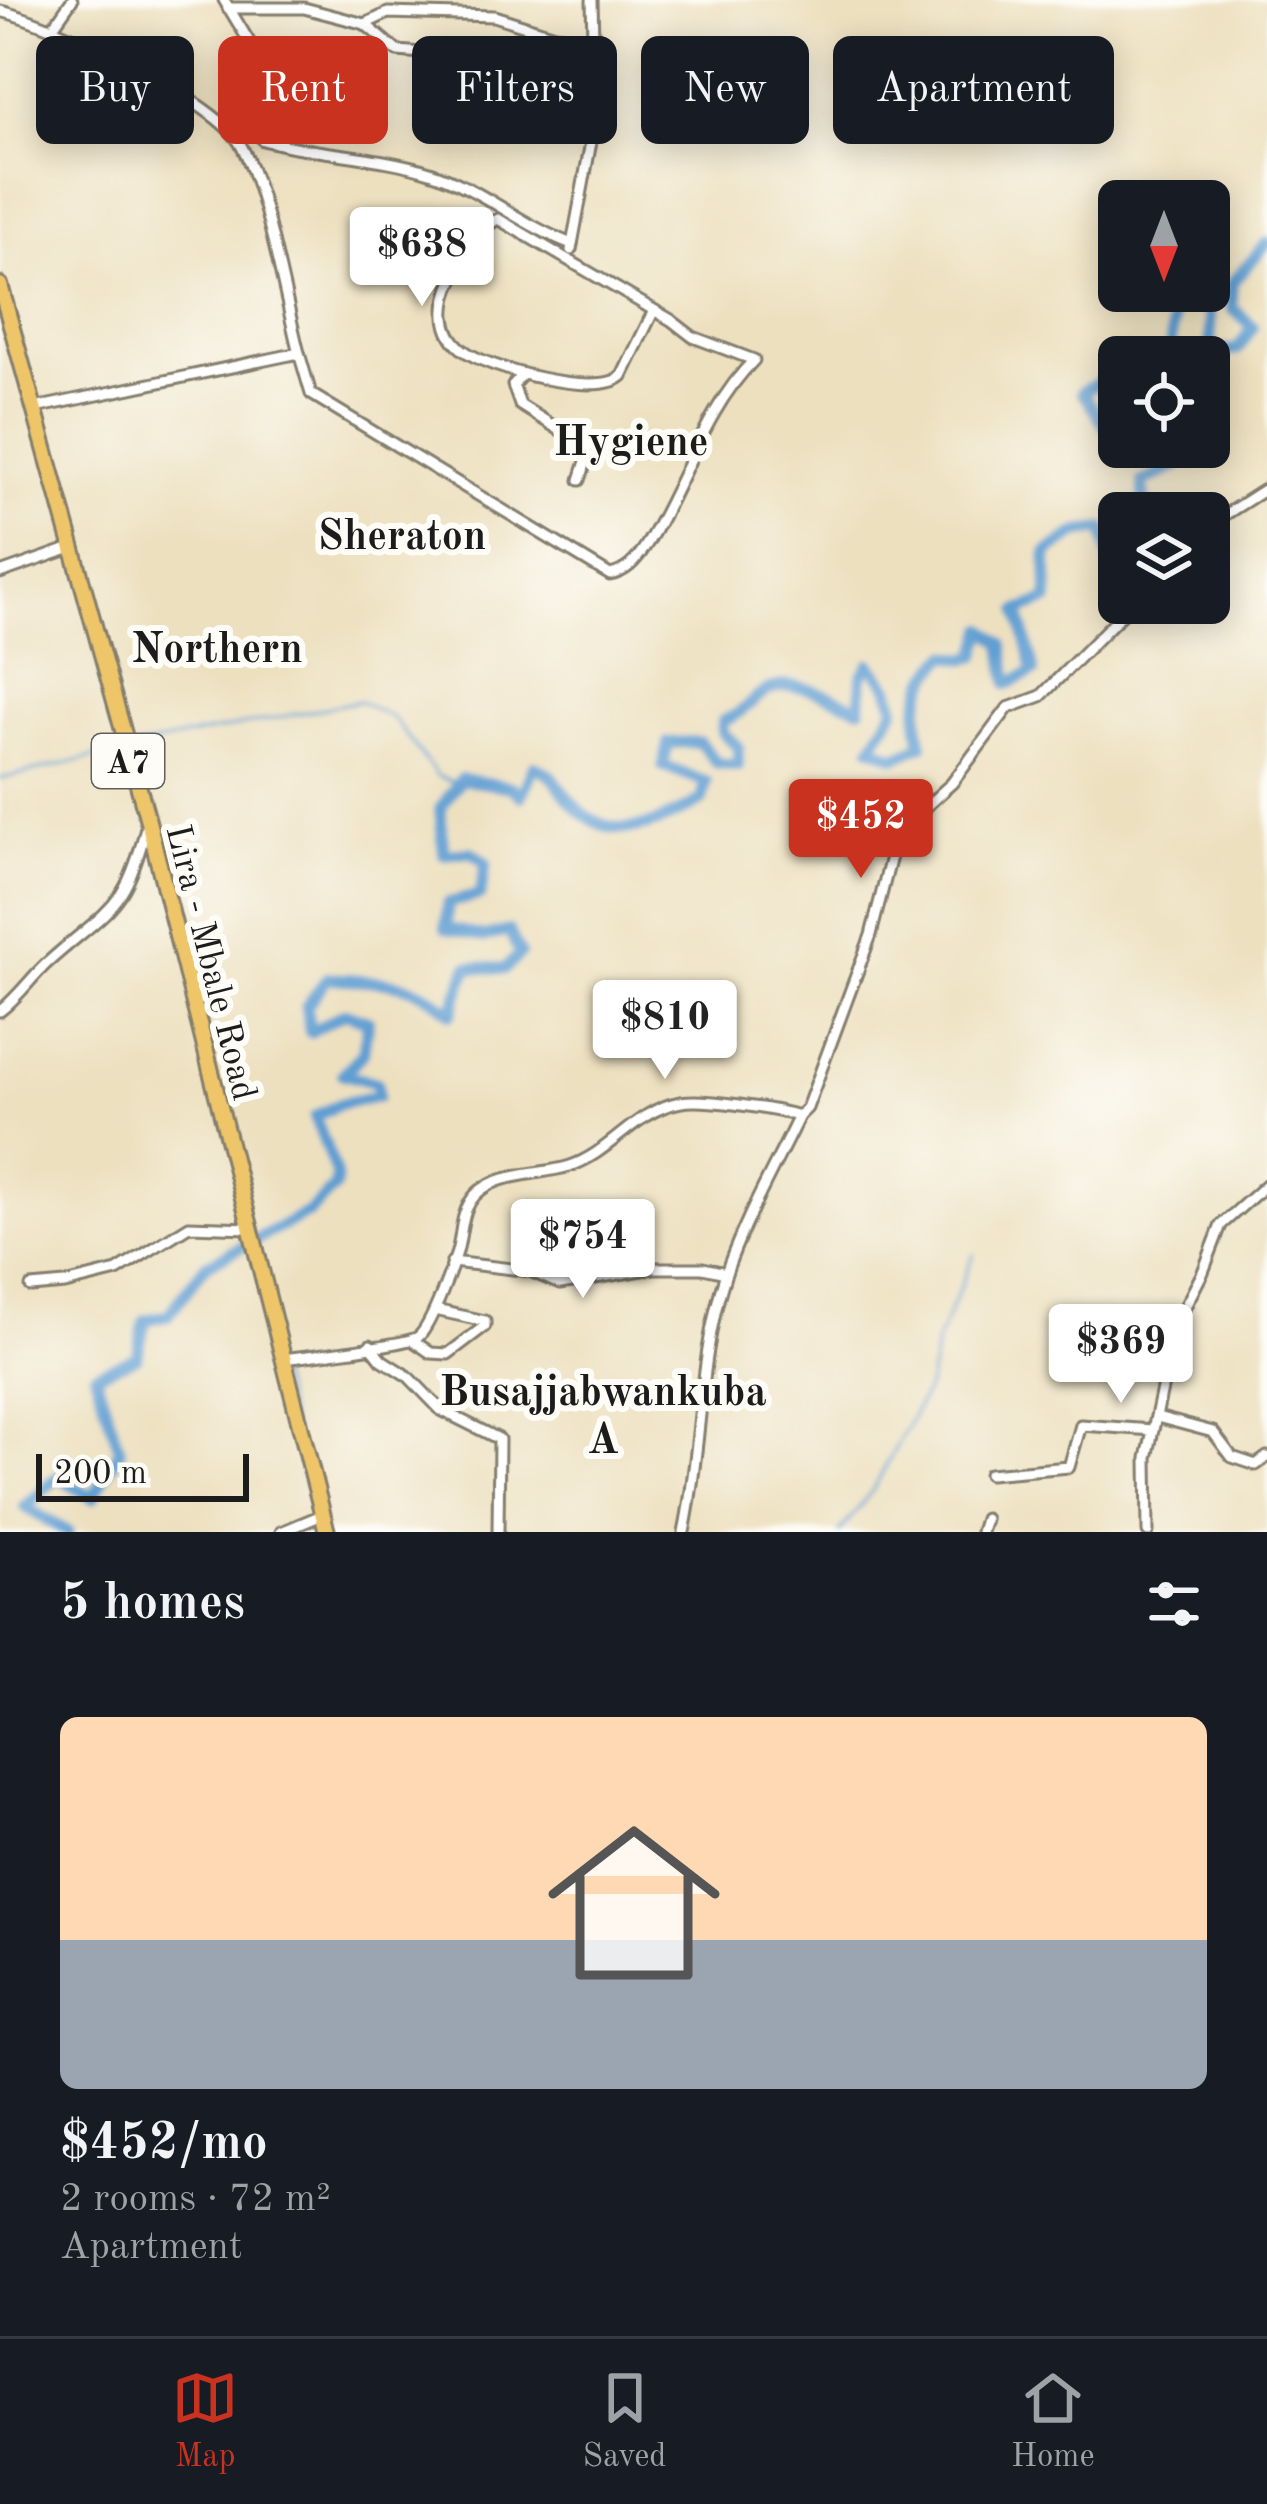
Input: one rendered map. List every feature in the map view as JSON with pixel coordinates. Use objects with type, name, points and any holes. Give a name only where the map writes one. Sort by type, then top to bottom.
[{"type":"main road","name":"Lira - Mbale Road","points":[[0,285],[148,821],[205,1060],[253,1232]]},
{"type":"main road","name":"A7","points":[[253,1232],[327,1532]]},
{"type":"street","points":[[13,0],[4,12],[53,27],[146,74],[217,118],[237,139],[258,192],[311,394],[610,575],[626,569],[645,547],[712,417],[754,360],[693,338],[654,310],[512,224],[495,219],[447,293],[446,326],[459,347],[495,367],[597,386],[615,382],[654,310]]},
{"type":"street","points":[[53,27],[72,0]]},
{"type":"street","points":[[418,15],[420,0]]},
{"type":"street","points":[[592,0],[595,36]]},
{"type":"street","points":[[226,4],[304,8],[365,24],[397,51],[412,52]]},
{"type":"street","points":[[226,4],[259,58],[266,79],[262,140],[433,173],[481,194],[544,235],[572,244]]},
{"type":"street","points":[[365,24],[388,13],[494,16],[562,36]]},
{"type":"street","points":[[569,260],[591,144]]},
{"type":"street","points":[[35,408],[298,353]]},
{"type":"street","points":[[523,374],[513,385],[520,404],[590,448],[580,480]]},
{"type":"street","points":[[1230,512],[1267,488]]},
{"type":"street","points":[[0,573],[71,548]]},
{"type":"street","points":[[684,1532],[692,1500],[705,1374],[726,1273],[809,1102],[871,935],[896,833],[952,783],[1008,708],[1041,696],[1112,624]]},
{"type":"street","points":[[0,1011],[111,910],[135,873],[148,821]]},
{"type":"street","points":[[283,1359],[412,1340],[428,1327],[468,1204],[482,1189],[506,1179],[571,1166],[646,1114],[671,1104],[701,1100],[799,1116]]},
{"type":"street","points":[[1148,1532],[1147,1458],[1176,1324],[1221,1226],[1267,1184]]},
{"type":"street","points":[[32,1287],[117,1271],[189,1226],[253,1232]]},
{"type":"street","points":[[452,1262],[530,1271],[560,1284],[654,1268],[726,1273]]},
{"type":"street","points":[[412,1340],[431,1353],[448,1354],[485,1326],[484,1321],[435,1310]]},
{"type":"street","points":[[370,1345],[441,1410],[500,1440],[498,1532]]},
{"type":"street","points":[[1157,1417],[1214,1432],[1238,1460],[1256,1465],[1267,1457]]},
{"type":"street","points":[[988,1474],[1069,1467],[1081,1425],[1153,1430]]},
{"type":"street","points":[[281,1532],[322,1515]]},
{"type":"street","points":[[981,1532],[985,1519]]},
{"type":"waterway","points":[[1230,351],[1237,350],[1253,327],[1232,308],[1232,283],[1267,243]]},
{"type":"waterway","points":[[1172,336],[1175,292],[1198,293],[1210,316],[1211,336]]},
{"type":"waterway","points":[[1098,383],[1082,392],[1098,416]]},
{"type":"waterway","points":[[1143,492],[1143,482],[1173,468]]},
{"type":"waterway","points":[[68,1532],[25,1507],[58,1477],[93,1498],[120,1450],[95,1374],[137,1357],[145,1320],[168,1315],[206,1265],[308,1213],[335,1187],[336,1174],[315,1117],[339,1104],[378,1096],[377,1083],[343,1074],[363,1053],[368,1021],[345,1013],[310,1032],[306,1007],[327,978],[409,988],[451,1014],[468,967],[505,969],[520,954],[509,931],[484,937],[446,928],[448,903],[480,895],[486,863],[471,852],[444,854],[440,809],[461,779],[511,787],[521,796],[534,766],[553,778],[590,818],[605,826],[638,828],[702,800],[706,782],[663,766],[668,743],[699,742],[717,763],[738,766],[738,747],[722,732],[723,721],[763,693],[786,686],[860,708],[862,676],[870,664],[889,687],[895,708],[872,747],[896,757],[922,745],[919,707],[931,674],[948,655],[965,659],[977,655],[985,629],[1003,644],[1008,684],[1034,671],[1019,611],[1048,600],[1047,553],[1077,533],[1098,530]]},
{"type":"waterway","points":[[136,747],[359,701],[393,718],[437,776],[458,784]]},
{"type":"waterway","points":[[0,779],[121,751]]},
{"type":"waterway","points":[[840,1532],[874,1488],[928,1387],[937,1341],[974,1254]]},
{"type":"waterway","points":[[277,1371],[297,1451]]},
{"type":"waterway","points":[[298,1455],[301,1466]]},
{"type":"waterway","points":[[302,1470],[314,1513]]},
{"type":"district","name":"Hygiene","points":[[631,440]]},
{"type":"district","name":"Sheraton","points":[[402,534]]},
{"type":"district","name":"Northern","points":[[217,647]]},
{"type":"district","name":"Busajjabwankuba A","points":[[603,1414]]}]
